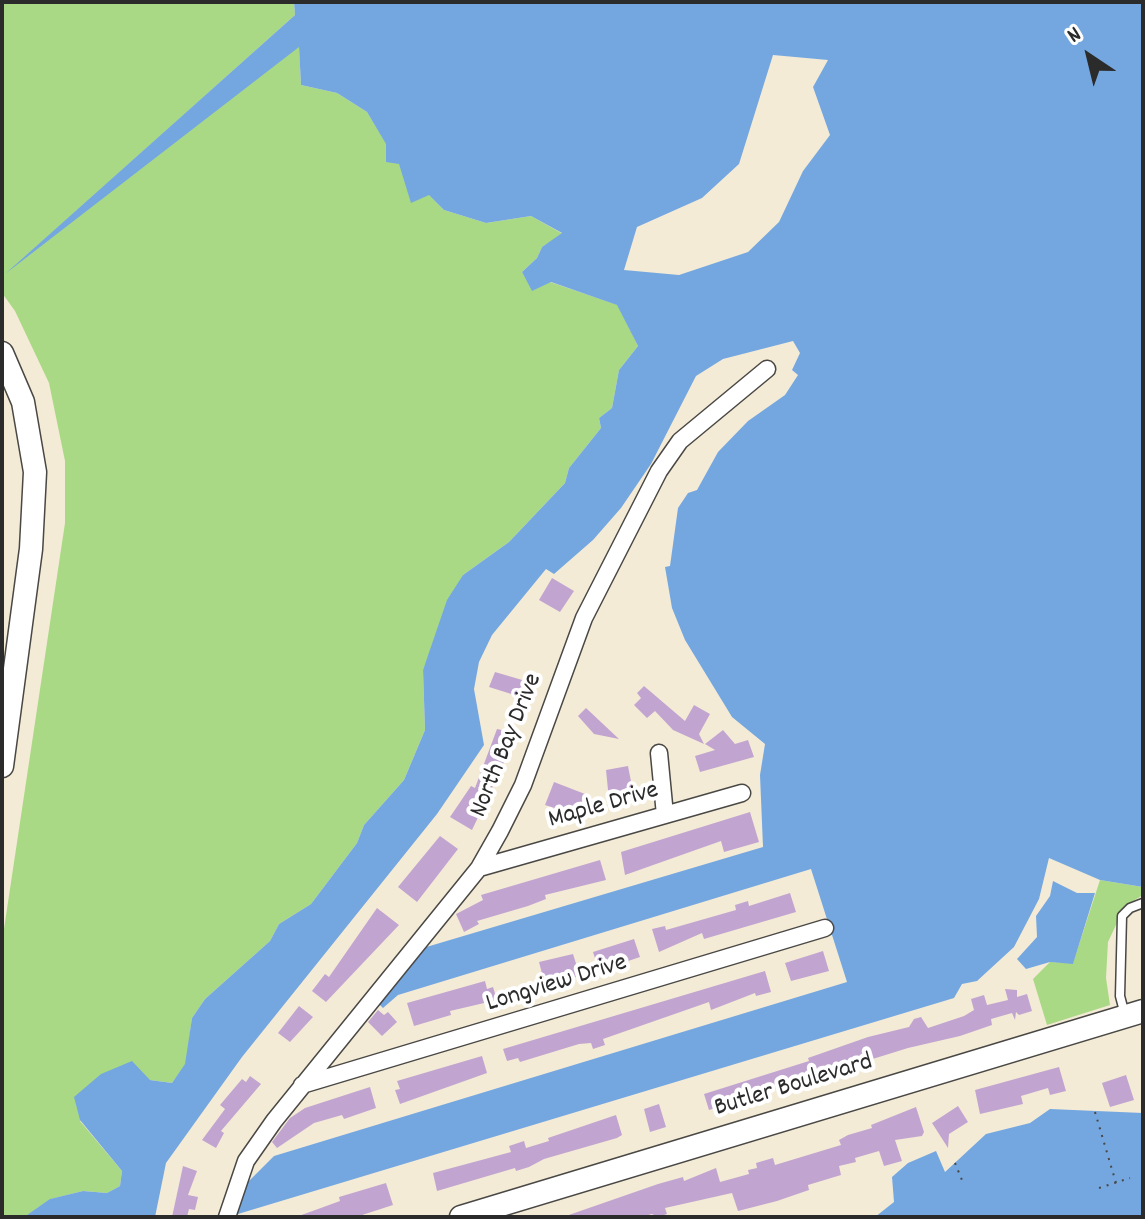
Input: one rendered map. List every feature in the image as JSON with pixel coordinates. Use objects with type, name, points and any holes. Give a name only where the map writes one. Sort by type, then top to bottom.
[{"type":"street","points":[[2,353],[23,402],[35,472],[31,549],[2,766]]},
{"type":"street","name":"North Bay Drive","points":[[227,1217],[246,1161],[302,1085],[479,868],[523,785],[584,618],[659,471],[680,441],[767,369]]},
{"type":"street","points":[[659,753],[665,815]]},
{"type":"street","name":"Maple Drive","points":[[479,868],[742,793]]},
{"type":"street","name":"Longview Drive","points":[[302,1085],[825,928]]},
{"type":"street","name":"Butler Boulevard","points":[[461,1217],[1134,1014]]},
{"type":"lane","points":[[1134,1014],[1120,996],[1122,916],[1130,908],[1143,903]]},
{"type":"path","points":[[1095,1112],[1116,1183]]},
{"type":"path","points":[[955,1163],[964,1185]]},
{"type":"path","points":[[1099,1188],[1130,1178]]},
{"type":"green space","points":[[2,2],[294,2],[295,15],[18,263],[299,46],[301,85],[337,93],[367,112],[399,164],[444,210],[486,223],[531,216],[563,234],[542,247],[537,258],[522,272],[533,290],[550,282],[618,305],[638,346],[619,370],[612,408],[599,418],[601,428],[569,468],[565,483],[509,542],[463,575],[423,670],[425,730],[404,780],[364,825],[357,843],[311,904],[279,924],[270,941],[205,999],[192,1018],[186,1064],[172,1083],[150,1080],[80,1121],[122,1171],[120,1186],[107,1193],[83,1191],[51,1199],[24,1217],[2,1217],[2,942],[65,523],[65,461],[49,383],[15,311],[2,293]]},
{"type":"green space","points":[[1100,880],[1143,887],[1143,895],[1125,906],[1108,942],[1106,978],[1110,1005],[1047,1025],[1033,979],[1050,962],[1073,963]]},
{"type":"water","points":[[294,2],[1143,2],[1143,887],[1100,880],[1049,858],[1039,899],[1014,947],[977,981],[962,984],[954,998],[238,1214],[235,1195],[274,1156],[847,982],[811,869],[398,995],[383,1008],[377,1002],[423,948],[763,847],[760,775],[765,744],[732,717],[685,640],[672,608],[665,567],[670,566],[678,508],[688,493],[697,490],[718,452],[748,421],[785,395],[798,375],[792,370],[800,353],[793,341],[723,359],[696,376],[651,464],[621,508],[593,540],[554,574],[546,569],[492,635],[479,662],[474,689],[484,745],[437,814],[242,1057],[166,1163],[155,1217],[24,1217],[50,1199],[83,1191],[107,1193],[120,1186],[122,1171],[80,1120],[74,1097],[101,1074],[132,1061],[150,1080],[172,1083],[185,1064],[192,1018],[205,999],[270,941],[279,924],[311,904],[357,843],[364,825],[404,780],[425,730],[423,670],[447,600],[463,575],[509,542],[565,483],[569,468],[601,428],[599,418],[612,408],[619,370],[638,346],[617,305],[551,282],[532,291],[522,272],[537,258],[542,247],[562,233],[531,216],[486,223],[444,210],[429,195],[411,203],[399,164],[386,162],[386,144],[367,112],[337,93],[301,85],[299,47],[5,274],[295,15]],"holes":[[[773,55],[828,60],[813,87],[830,135],[803,171],[779,222],[748,252],[679,275],[624,270],[637,227],[702,198],[739,164]]]},
{"type":"water","points":[[1053,881],[1077,893],[1095,893],[1073,964],[1050,962],[1026,969],[1017,959],[1037,937],[1036,916],[1050,896]]},
{"type":"water","points":[[1050,1109],[1143,1113],[1143,1217],[875,1217],[894,1202],[892,1177],[908,1163],[936,1151],[945,1172],[986,1134],[1030,1123]]},
{"type":"building","points":[[552,578],[574,591],[560,612],[539,600]]},
{"type":"building","points":[[495,672],[529,682],[524,698],[489,687]]},
{"type":"building","points":[[644,686],[685,721],[694,705],[710,714],[699,734],[704,744],[673,730],[655,711],[647,718],[634,705],[641,698],[637,693]]},
{"type":"building","points":[[586,708],[619,739],[594,734],[578,716]]},
{"type":"building","points":[[497,729],[516,733],[472,830],[450,817],[471,786],[475,788]]},
{"type":"building","points":[[723,730],[735,744],[748,740],[754,757],[700,772],[695,756],[715,750],[705,744]]},
{"type":"building","points":[[628,766],[634,797],[609,800],[606,770]]},
{"type":"building","points":[[554,782],[585,794],[577,815],[545,805]]},
{"type":"building","points":[[750,812],[759,842],[724,852],[721,841],[625,875],[621,852]]},
{"type":"building","points":[[440,836],[458,849],[417,902],[398,887]]},
{"type":"building","points":[[600,860],[606,880],[545,895],[546,899],[528,906],[477,921],[479,924],[464,932],[456,914],[483,900],[481,895]]},
{"type":"building","points":[[790,893],[796,912],[704,939],[702,933],[659,952],[652,929],[665,926],[666,930],[736,910],[735,905],[748,901],[749,906]]},
{"type":"building","points":[[377,908],[399,925],[326,1002],[312,991],[325,974],[329,977]]},
{"type":"building","points":[[634,939],[640,957],[599,971],[593,952]]},
{"type":"building","points":[[823,951],[829,971],[791,981],[785,963]]},
{"type":"building","points":[[573,954],[580,976],[545,985],[539,962]]},
{"type":"building","points":[[765,971],[771,992],[756,996],[755,993],[711,1010],[709,1002],[603,1039],[605,1045],[593,1049],[591,1043],[579,1044],[520,1062],[518,1058],[507,1061],[503,1049]]},
{"type":"building","points":[[485,981],[487,989],[493,987],[497,1000],[450,1011],[451,1015],[414,1026],[407,1003]]},
{"type":"building","points":[[1005,989],[1017,990],[1017,997],[1027,994],[1032,1011],[1019,1015],[1016,1012],[1015,1020],[1012,1013],[991,1019],[992,1025],[960,1036],[908,1048],[709,1110],[704,1094],[809,1061],[808,1058],[868,1037],[909,1027],[914,1019],[921,1017],[928,1028],[964,1016],[974,1010],[971,999],[984,995],[987,1005],[1008,1000]]},
{"type":"building","points":[[299,1006],[313,1017],[290,1042],[278,1033]]},
{"type":"building","points":[[378,1010],[384,1015],[388,1012],[397,1022],[382,1036],[368,1022]]},
{"type":"building","points":[[482,1056],[487,1073],[400,1104],[395,1090],[400,1089],[397,1081]]},
{"type":"building","points":[[1059,1067],[1066,1091],[1050,1095],[1048,1088],[1021,1096],[1023,1104],[980,1114],[975,1090]]},
{"type":"building","points":[[1126,1075],[1134,1100],[1110,1107],[1102,1083]]},
{"type":"building","points":[[250,1076],[261,1084],[221,1131],[224,1133],[216,1148],[202,1140],[225,1109],[220,1105],[242,1079],[246,1082]]},
{"type":"building","points":[[370,1087],[376,1108],[344,1119],[342,1115],[314,1123],[277,1148],[272,1142],[290,1118],[305,1108]]},
{"type":"building","points":[[659,1104],[666,1127],[650,1132],[644,1109]]},
{"type":"building","points":[[958,1106],[968,1122],[949,1134],[948,1148],[932,1123]]},
{"type":"building","points":[[916,1107],[924,1132],[922,1136],[895,1140],[902,1161],[884,1166],[879,1151],[855,1158],[856,1162],[839,1166],[841,1175],[808,1185],[809,1190],[777,1201],[738,1211],[732,1193],[665,1208],[667,1214],[658,1217],[652,1214],[641,1217],[563,1217],[658,1184],[683,1177],[684,1181],[716,1168],[720,1182],[749,1174],[748,1170],[757,1168],[756,1163],[773,1158],[775,1165],[841,1145],[839,1140],[848,1135],[872,1128],[871,1125]]},
{"type":"building","points":[[616,1115],[622,1135],[617,1138],[544,1159],[516,1171],[515,1168],[437,1191],[433,1173],[511,1152],[509,1146],[524,1141],[526,1148],[549,1141],[548,1138]]},
{"type":"building","points":[[183,1166],[197,1171],[188,1195],[198,1197],[195,1210],[189,1209],[187,1217],[172,1217]]},
{"type":"building","points":[[386,1183],[393,1205],[356,1217],[296,1217],[340,1201],[339,1197]]}]
